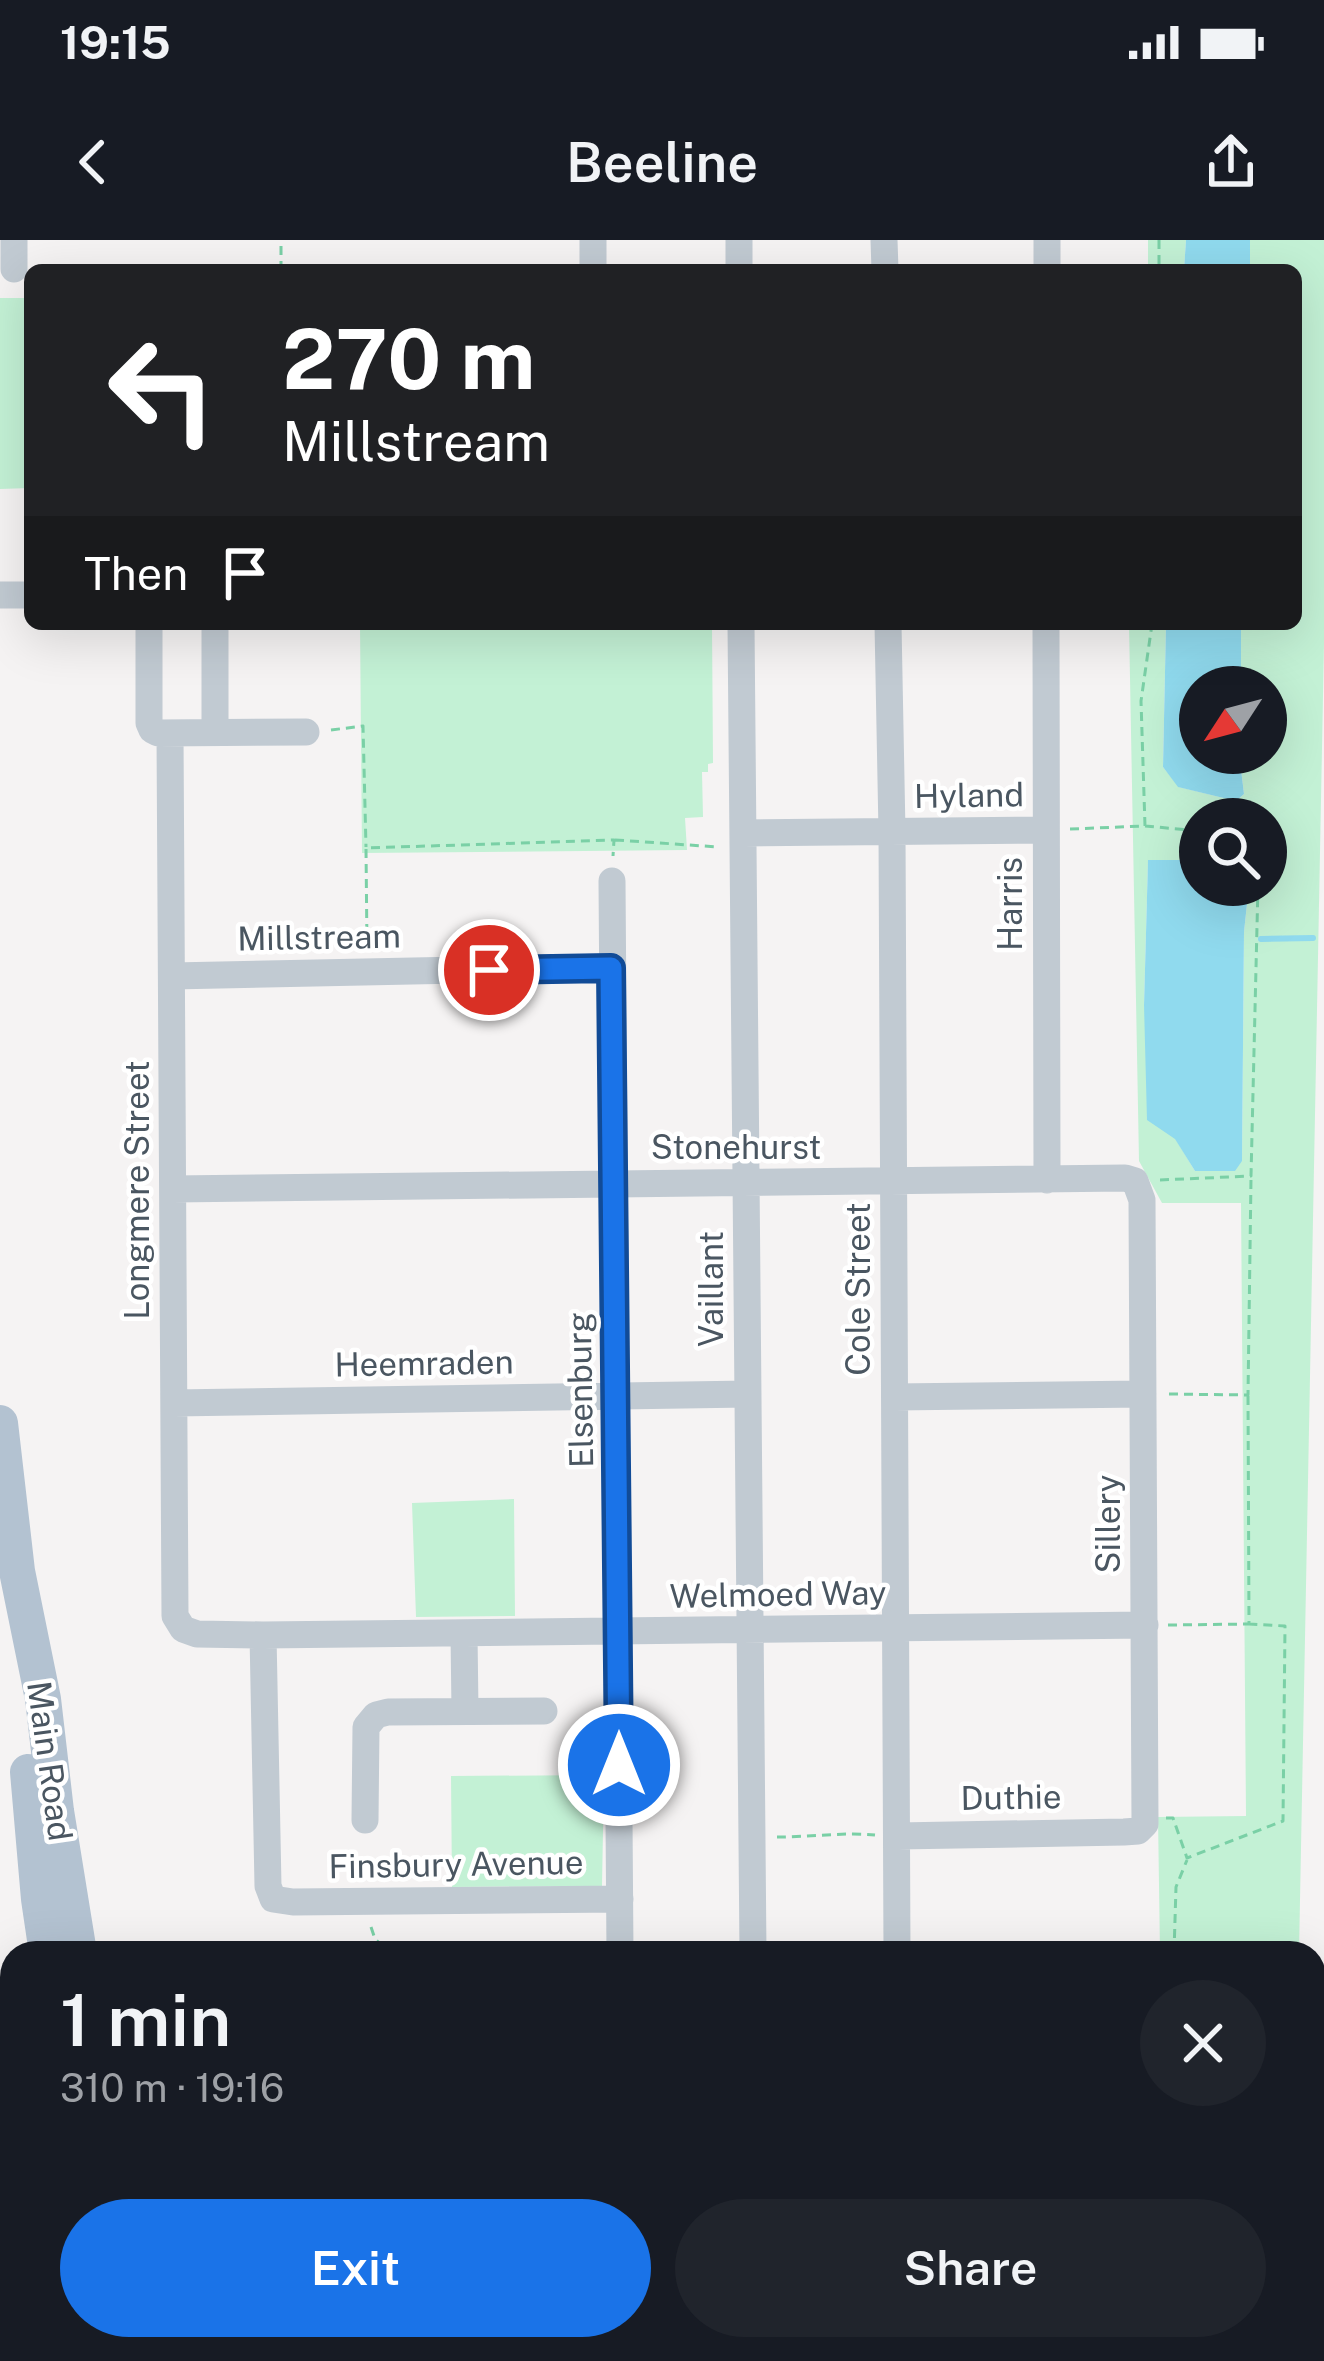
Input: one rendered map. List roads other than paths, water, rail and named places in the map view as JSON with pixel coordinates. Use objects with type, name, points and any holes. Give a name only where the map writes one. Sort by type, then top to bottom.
[{"type":"main road","name":"Main Road","points":[[0,1423],[17,1571],[43,1699],[77,1941]]},
{"type":"main road","name":"Main Road","points":[[17,1571],[16,1622],[45,1941]]},
{"type":"street","points":[[14,240],[14,269]]},
{"type":"street","name":"Longmere Street","points":[[149,630],[149,723],[155,732],[170,733],[175,1616],[183,1629],[197,1634]]},
{"type":"street","points":[[215,630],[215,732]]},
{"type":"street","name":"Vaillant","points":[[741,630],[753,1941]]},
{"type":"street","name":"Cole Street","points":[[888,630],[897,1941]]},
{"type":"street","name":"Harris","points":[[1046,630],[1047,1180]]},
{"type":"street","points":[[170,733],[306,732]]},
{"type":"street","name":"Hyland","points":[[744,841],[892,832],[1046,830]]},
{"type":"street","name":"Elsenburg","points":[[611,881],[620,1941]]},
{"type":"street","name":"Millstream","points":[[172,976],[611,968]]},
{"type":"street","name":"Stonehurst","points":[[173,1189],[1126,1178],[1138,1191]]},
{"type":"street","name":"Sillery","points":[[1135,1824],[1144,1625],[1138,1191]]},
{"type":"street","name":"Heemraden","points":[[174,1403],[748,1394]]},
{"type":"street","points":[[895,1397],[1143,1394]]},
{"type":"street","name":"Welmoed Way","points":[[197,1634],[1144,1625]]},
{"type":"street","points":[[464,1634],[465,1712]]},
{"type":"street","name":"Finsbury Avenue","points":[[263,1635],[268,1886],[276,1901],[620,1899]]},
{"type":"street","points":[[365,1820],[365,1736],[371,1718],[388,1712],[544,1711]]},
{"type":"street","name":"Duthie","points":[[898,1836],[1135,1824]]},
{"type":"water","points":[[1186,240],[1250,240],[1250,264],[1184,264]]},
{"type":"water","points":[[1166,630],[1241,630],[1241,666],[1179,666],[1179,774],[1242,774],[1244,794],[1224,798],[1178,787],[1163,767]]},
{"type":"water","points":[[1148,860],[1179,860],[1179,906],[1247,906],[1242,1161],[1235,1171],[1195,1171],[1175,1139],[1147,1120]]},
{"type":"waterway","points":[[1261,939],[1313,938]]}]
